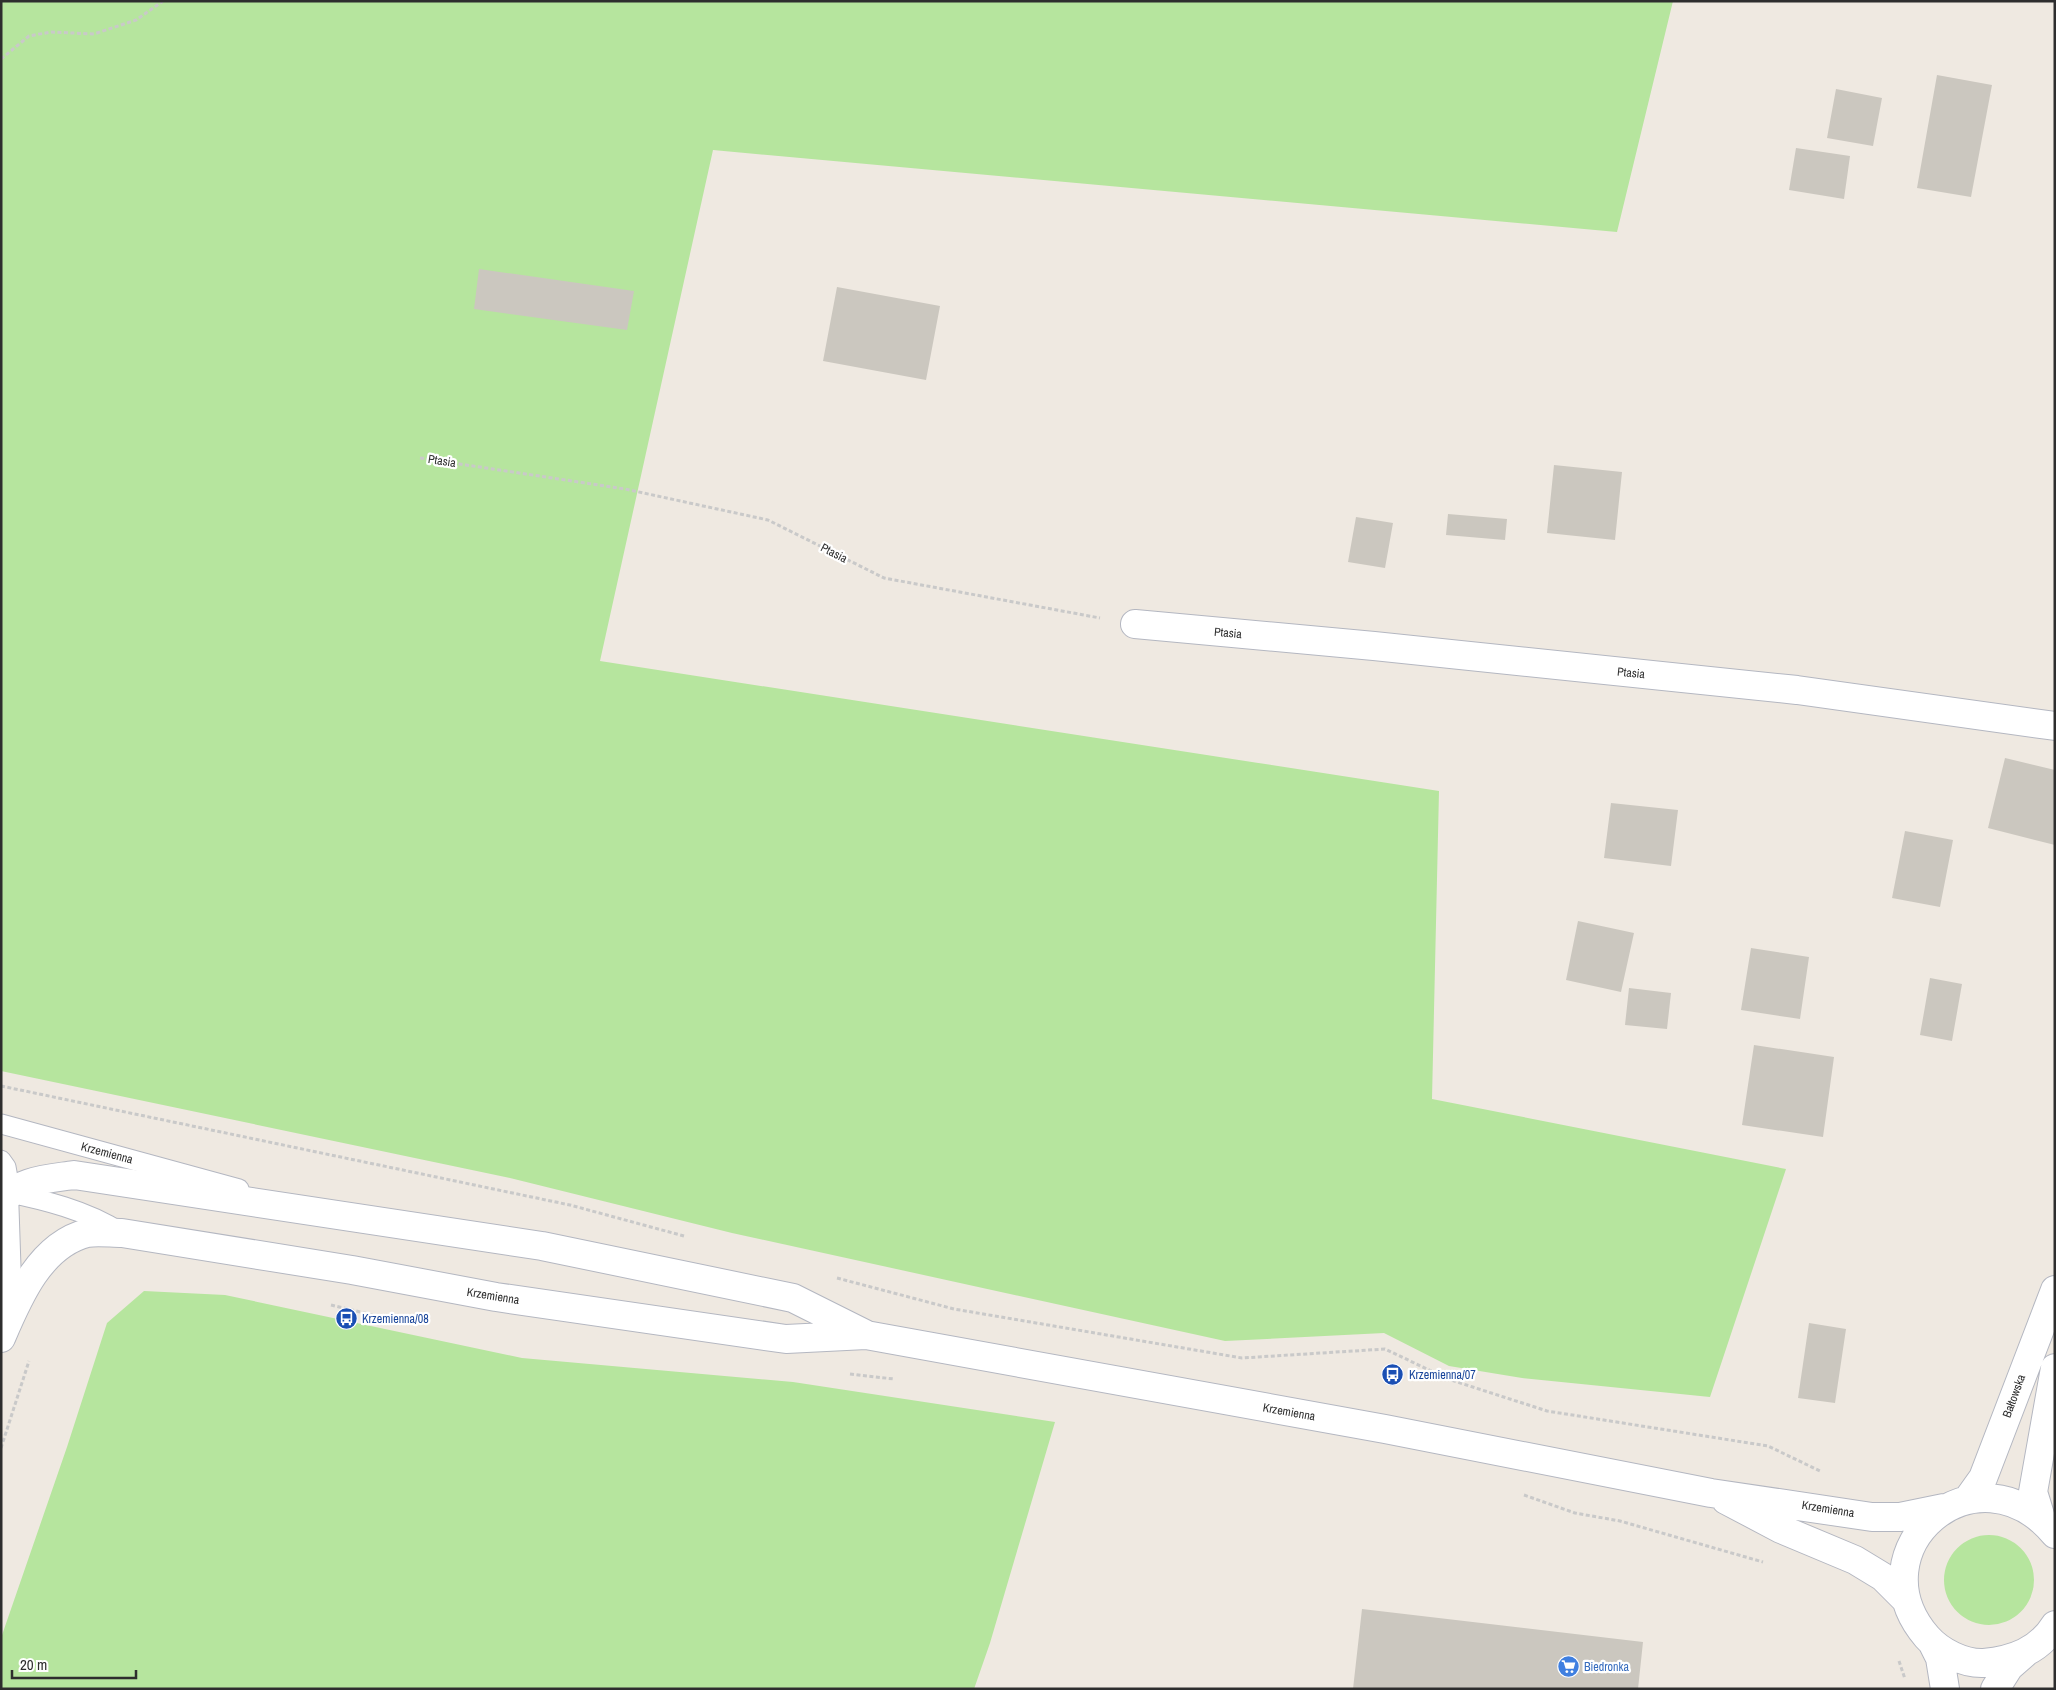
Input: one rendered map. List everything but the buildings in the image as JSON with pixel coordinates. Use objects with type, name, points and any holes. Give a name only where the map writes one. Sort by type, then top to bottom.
[{"type":"main road","name":"Ptasia","points":[[1135,624],[1374,646],[1797,690],[2055,726]]},
{"type":"main road","name":"Krzemienna","points":[[4,1195],[32,1182],[74,1175],[542,1246],[793,1298],[866,1334]]},
{"type":"main road","name":"Krzemienna","points":[[3,1333],[29,1279],[59,1245],[88,1233],[122,1233],[352,1270],[496,1297],[786,1339],[866,1334],[1385,1429],[1712,1492],[1872,1517],[1900,1517],[1995,1497],[2020,1504],[2048,1526]]},
{"type":"main road","name":"Bałtowska","points":[[1905,1599],[1904,1573],[1910,1548],[1924,1525],[1956,1504],[1983,1478],[2055,1290]]},
{"type":"main road","points":[[2048,1526],[2033,1492],[2055,1368]]},
{"type":"main road","name":"Krzemienna","points":[[1712,1492],[1781,1529],[1855,1560],[1883,1577],[1905,1599]]},
{"type":"main road","points":[[1905,1599],[1915,1624],[1933,1644],[1940,1658],[1945,1689]]},
{"type":"main road","points":[[1994,1689],[2009,1668],[2053,1630]]},
{"type":"main road","points":[[1933,1644],[1955,1657],[1981,1663],[2007,1660],[2026,1652]]},
{"type":"lane","name":"Krzemienna","points":[[1,1124],[329,1214]]},
{"type":"lane","points":[[1,1160],[6,1167],[4,1195],[11,1267],[3,1333]]},
{"type":"lane","name":"Krzemienna","points":[[4,1195],[85,1213],[102,1220],[122,1233]]},
{"type":"path","points":[[1,58],[29,36],[52,32],[94,34],[136,20],[163,1]]},
{"type":"path","name":"Ptasia","points":[[420,458],[625,489],[768,520],[884,578],[1135,624]]},
{"type":"path","points":[[1,1086],[570,1206],[692,1238]]},
{"type":"path","points":[[833,1277],[954,1310],[1242,1358],[1385,1349],[1448,1379],[1547,1411],[1768,1446],[1825,1474]]},
{"type":"path","points":[[324,1304],[381,1317],[407,1317]]},
{"type":"path","points":[[1,1448],[31,1356]]},
{"type":"path","points":[[849,1374],[898,1380]]},
{"type":"path","points":[[1515,1492],[1575,1513],[1620,1521],[1769,1564]]},
{"type":"path","points":[[1896,1654],[1905,1680]]},
{"type":"green space","points":[[1,1],[1673,1],[1617,232],[713,150],[600,661],[1439,791],[1432,1099],[1786,1169],[1710,1397],[1522,1378],[1449,1366],[1384,1333],[1225,1341],[732,1233],[510,1178],[1,1071]]},
{"type":"green space","points":[[144,1291],[225,1295],[522,1358],[793,1382],[1055,1422],[990,1643],[974,1689],[1,1689],[1,1638],[67,1447],[107,1323]]},
{"type":"green space","points":[[1989,1535],[2006,1538],[2021,1548],[2031,1563],[2034,1580],[2031,1597],[2021,1612],[2006,1622],[1989,1625],[1972,1622],[1957,1612],[1947,1597],[1944,1580],[1947,1563],[1957,1548],[1972,1538]]},
{"type":"place","name":"Krzemienna/08","points":[[346,1319]]},
{"type":"place","name":"Krzemienna/07","points":[[1393,1375]]},
{"type":"place","name":"Biedronka","points":[[1568,1667]]}]
